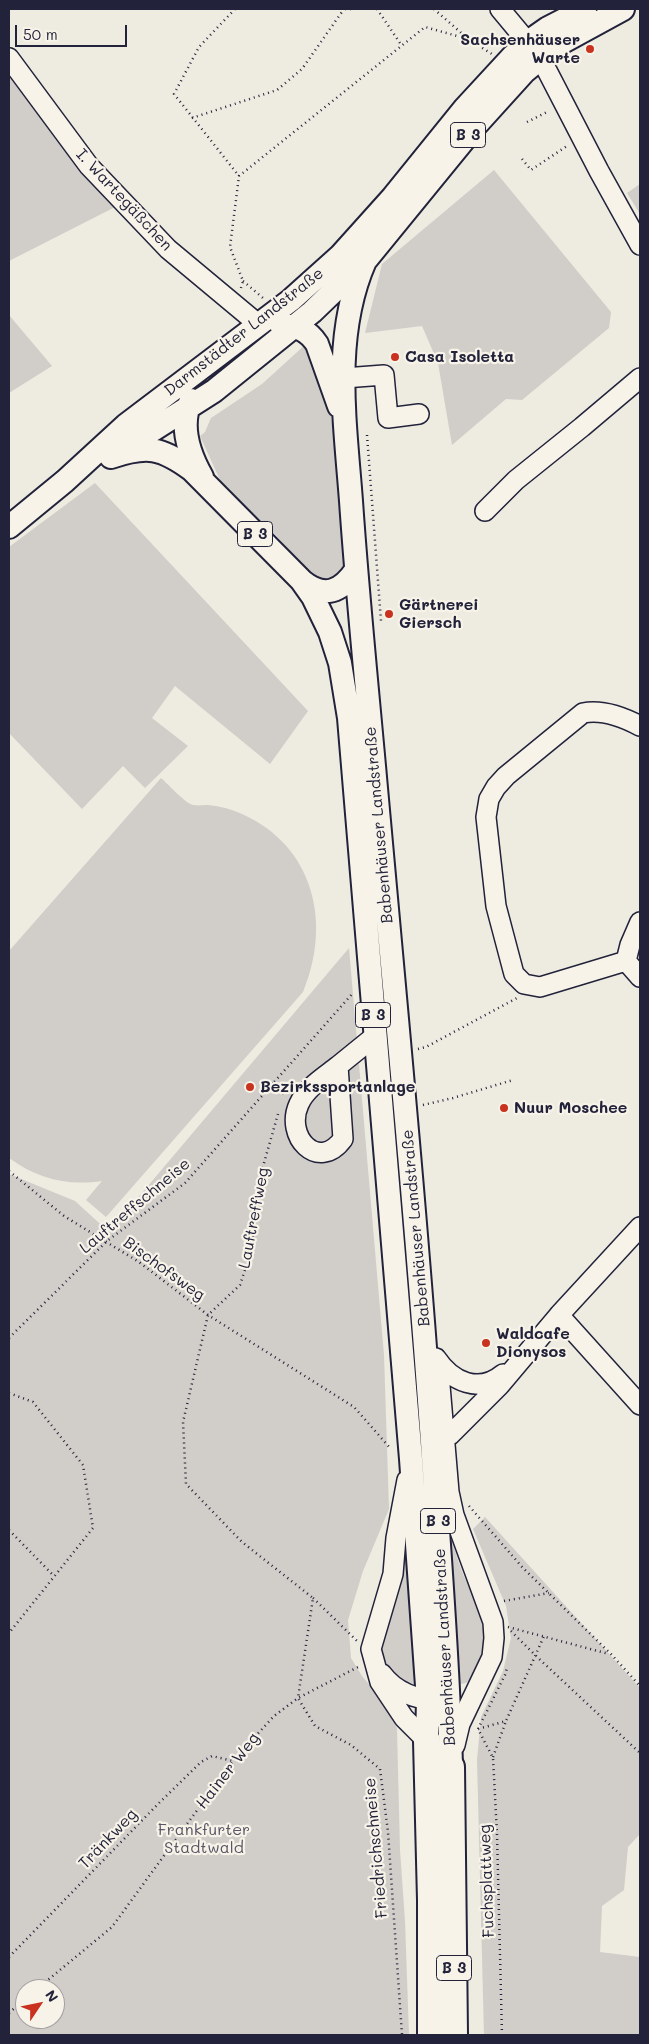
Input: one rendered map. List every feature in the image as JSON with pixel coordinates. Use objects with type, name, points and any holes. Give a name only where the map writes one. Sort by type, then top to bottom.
[{"type":"highway","name":"Babenhäuser Landstraße","points":[[427,1741],[431,1900],[431,2035]]},
{"type":"highway","name":"Babenhäuser Landstraße","points":[[451,1767],[454,2035]]},
{"type":"main road","name":"Darmstädter Landstraße","points":[[65,481],[111,457],[187,410],[295,327],[365,261],[476,125],[524,72],[534,50],[585,9]]},
{"type":"main road","name":"Darmstädter Landstraße","points":[[9,527],[65,481],[133,420],[266,318],[340,256],[393,198],[466,108],[513,56],[534,50],[576,33],[623,9]]},
{"type":"main road","name":"Darmstädter Landstraße","points":[[345,423],[344,378],[348,309],[356,281],[365,261]]},
{"type":"main road","points":[[266,318],[295,327]]},
{"type":"main road","name":"B 3","points":[[295,327],[307,332],[317,344],[345,423]]},
{"type":"main road","name":"Babenhäuser Landstraße","points":[[209,488],[194,462],[188,445],[187,410],[203,378],[220,354]]},
{"type":"main road","name":"Babenhäuser Landstraße","points":[[345,423],[356,570],[426,1343],[439,1700],[427,1741]]},
{"type":"main road","name":"Babenhäuser Landstraße","points":[[111,457],[148,449],[161,451],[192,470],[301,580],[313,597],[330,632],[342,678],[349,718],[375,1036],[402,1454],[451,1767]]},
{"type":"main road","name":"B 3","points":[[301,580],[312,589],[322,592],[339,587],[348,581],[356,570]]},
{"type":"street","points":[[500,9],[534,50],[640,245]]},
{"type":"street","name":"I. Wartegäßchen","points":[[9,58],[89,166],[168,249],[236,305],[266,318]]},
{"type":"street","points":[[344,378],[384,375],[388,418],[419,414]]},
{"type":"street","points":[[485,511],[516,480],[640,378]]},
{"type":"street","points":[[626,961],[548,986],[524,984],[511,969],[496,906],[486,817],[489,799],[496,787],[506,776],[584,714],[600,712],[618,716],[640,726]]},
{"type":"street","points":[[626,961],[630,945],[640,922]]},
{"type":"street","points":[[626,961],[640,977]]},
{"type":"street","points":[[338,1066],[343,1139],[338,1146],[327,1152],[318,1153],[306,1148],[299,1139],[294,1120],[298,1096],[375,1036]]},
{"type":"street","points":[[450,1435],[500,1385],[559,1314],[640,1227]]},
{"type":"street","points":[[559,1314],[640,1405]]},
{"type":"street","points":[[426,1343],[438,1362],[450,1375],[464,1382],[477,1385],[493,1382],[516,1364]]},
{"type":"street","points":[[438,1362],[449,1492],[457,1524],[493,1622],[494,1638],[492,1657],[460,1724],[451,1767]]},
{"type":"street","points":[[402,1454],[393,1574],[369,1662],[404,1718],[427,1741]]},
{"type":"street","points":[[369,1662],[399,1690],[412,1697],[439,1700],[471,1686],[488,1667]]},
{"type":"path","points":[[235,9],[199,47],[174,94],[238,176],[230,247],[243,281],[266,318]]},
{"type":"path","points":[[192,118],[277,90],[302,69],[345,9],[352,9]]},
{"type":"path","points":[[376,9],[402,46]]},
{"type":"path","points":[[434,9],[468,39],[496,57]]},
{"type":"path","points":[[238,176],[425,28],[468,39]]},
{"type":"path","points":[[527,122],[563,103]]},
{"type":"path","points":[[522,159],[531,170],[581,137]]},
{"type":"path","points":[[236,305],[243,281]]},
{"type":"path","name":"Lauftreffschneise","points":[[9,1338],[107,1241],[185,1183],[370,974]]},
{"type":"path","points":[[414,1050],[426,1047],[516,1000],[524,984]]},
{"type":"path","points":[[419,1106],[513,1080]]},
{"type":"path","points":[[272,1084],[298,1096]]},
{"type":"path","name":"Lauftreffweg","points":[[208,1315],[240,1286],[251,1251],[262,1170],[277,1116],[281,1110]]},
{"type":"path","name":"Bischofsweg","points":[[9,1171],[64,1216],[139,1262],[208,1315],[354,1407],[402,1454]]},
{"type":"path","points":[[208,1315],[183,1422],[186,1484],[242,1542],[313,1598],[369,1662]]},
{"type":"path","points":[[9,1393],[33,1402],[83,1465],[93,1528],[9,1633]]},
{"type":"path","points":[[464,1500],[523,1568],[611,1654],[640,1686]]},
{"type":"path","points":[[9,1530],[54,1576]]},
{"type":"path","points":[[487,1605],[549,1593]]},
{"type":"path","points":[[298,1698],[313,1598]]},
{"type":"path","points":[[611,1654],[506,1626],[535,1656],[640,1753]]},
{"type":"path","points":[[493,1758],[506,1721],[544,1636]]},
{"type":"path","name":"Hainer Weg","points":[[49,1979],[112,1927],[233,1761],[274,1716],[298,1698],[369,1662]]},
{"type":"path","name":"Friedrichschneise","points":[[298,1698],[315,1726],[351,1745],[380,1769],[388,1832],[402,2035]]},
{"type":"path","name":"Fuchsplattweg","points":[[502,2035],[497,1834],[493,1758],[478,1729],[506,1721]]},
{"type":"path","name":"Tränkweg","points":[[9,1957],[201,1762],[212,1756],[233,1761]]},
{"type":"green space","points":[[9,68],[119,205],[9,261]]},
{"type":"green space","points":[[494,170],[611,312],[609,328],[522,400],[506,399],[452,445],[438,363],[422,326],[365,333],[382,264]]},
{"type":"green space","points":[[640,184],[640,214],[627,193]]},
{"type":"green space","points":[[9,315],[52,366],[9,393]]},
{"type":"green space","points":[[306,344],[316,353],[331,417],[342,493],[349,563],[341,579],[321,585],[276,535],[245,509],[220,480],[200,436],[205,432],[211,418],[262,384]]},
{"type":"green space","points":[[95,483],[308,711],[270,764],[175,686],[152,718],[188,746],[145,788],[123,766],[82,809],[9,733],[9,547]]},
{"type":"green space","points":[[161,778],[190,804],[217,806],[242,814],[266,828],[286,846],[301,866],[310,889],[315,914],[316,940],[312,966],[303,992],[106,1217],[86,1200],[102,1181],[77,1182],[53,1179],[31,1171],[9,1158],[9,951]]},
{"type":"green space","name":"Frankfurter Stadtwald","points":[[349,948],[384,1355],[389,1509],[363,1571],[348,1620],[351,1658],[362,1676],[389,1708],[397,1729],[400,1850],[405,1921],[409,2035],[9,2035],[9,1174],[75,1201],[109,1232]]},
{"type":"green space","points":[[485,1517],[640,1688],[640,1834],[628,1847],[624,1890],[602,1906],[600,1952],[640,1957],[640,2035],[484,2035],[477,1760],[481,1717],[503,1671],[511,1638],[506,1606],[473,1529]]},
{"type":"green space","points":[[447,1518],[460,1566],[484,1619],[488,1635],[487,1650],[479,1675],[466,1683],[455,1685]]},
{"type":"green space","points":[[405,1535],[409,1535],[419,1686],[408,1686],[387,1670],[379,1651]]},
{"type":"place","name":"Sachsenhäuser Warte","points":[[590,49]]},
{"type":"place","name":"Casa Isoletta","points":[[395,357]]},
{"type":"place","name":"Gärtnerei Giersch","points":[[389,614]]},
{"type":"place","name":"Bezirkssportanlage","points":[[250,1087]]},
{"type":"place","name":"Nuur Moschee","points":[[504,1108]]},
{"type":"place","name":"Waldcafe Dionysos","points":[[486,1343]]}]
